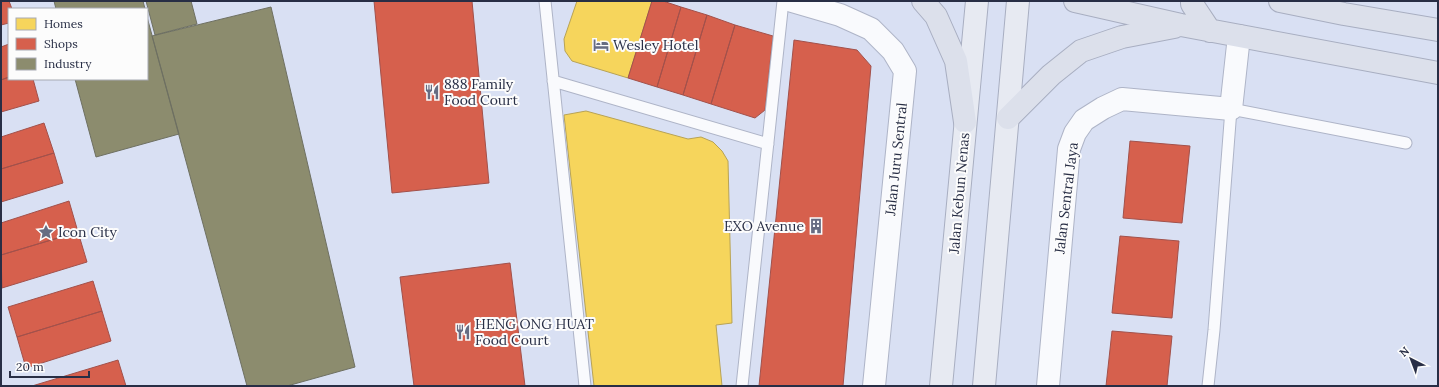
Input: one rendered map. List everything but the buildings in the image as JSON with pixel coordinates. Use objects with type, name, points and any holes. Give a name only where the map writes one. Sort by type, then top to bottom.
[{"type":"highway","points":[[923,1],[936,16],[956,61],[965,122]]},
{"type":"highway","points":[[1075,1],[1181,26],[1438,73]]},
{"type":"highway","points":[[1192,1],[1192,4],[1210,31]]},
{"type":"highway","points":[[1280,1],[1344,14],[1438,30]]},
{"type":"highway","points":[[1008,118],[1051,75],[1081,52],[1122,37],[1181,26]]},
{"type":"main road","name":"Jalan Kebun Nenas","points":[[941,386],[977,1]]},
{"type":"main road","points":[[984,386],[1018,1]]},
{"type":"street","name":"Jalan Juru Sentral","points":[[792,1],[840,15],[872,29],[893,51],[905,71],[874,386]]},
{"type":"street","points":[[1231,109],[1239,36]]},
{"type":"street","name":"Jalan Sentral Jaya","points":[[1048,386],[1069,149],[1075,133],[1084,120],[1103,108],[1122,100],[1231,109]]},
{"type":"lane","points":[[545,1],[585,386]]},
{"type":"lane","points":[[742,386],[784,1]]},
{"type":"lane","points":[[553,81],[768,144]]},
{"type":"lane","points":[[1208,386],[1214,330],[1231,109],[1406,143]]},
{"type":"place","name":"Wesley Hotel","points":[[601,45]]},
{"type":"place","name":"888 Family Food Court","points":[[432,92]]},
{"type":"place","name":"EXO Avenue","points":[[816,226]]},
{"type":"place","name":"Icon City","points":[[46,232]]},
{"type":"place","name":"HENG ONG HUAT Food Court","points":[[463,332]]}]
